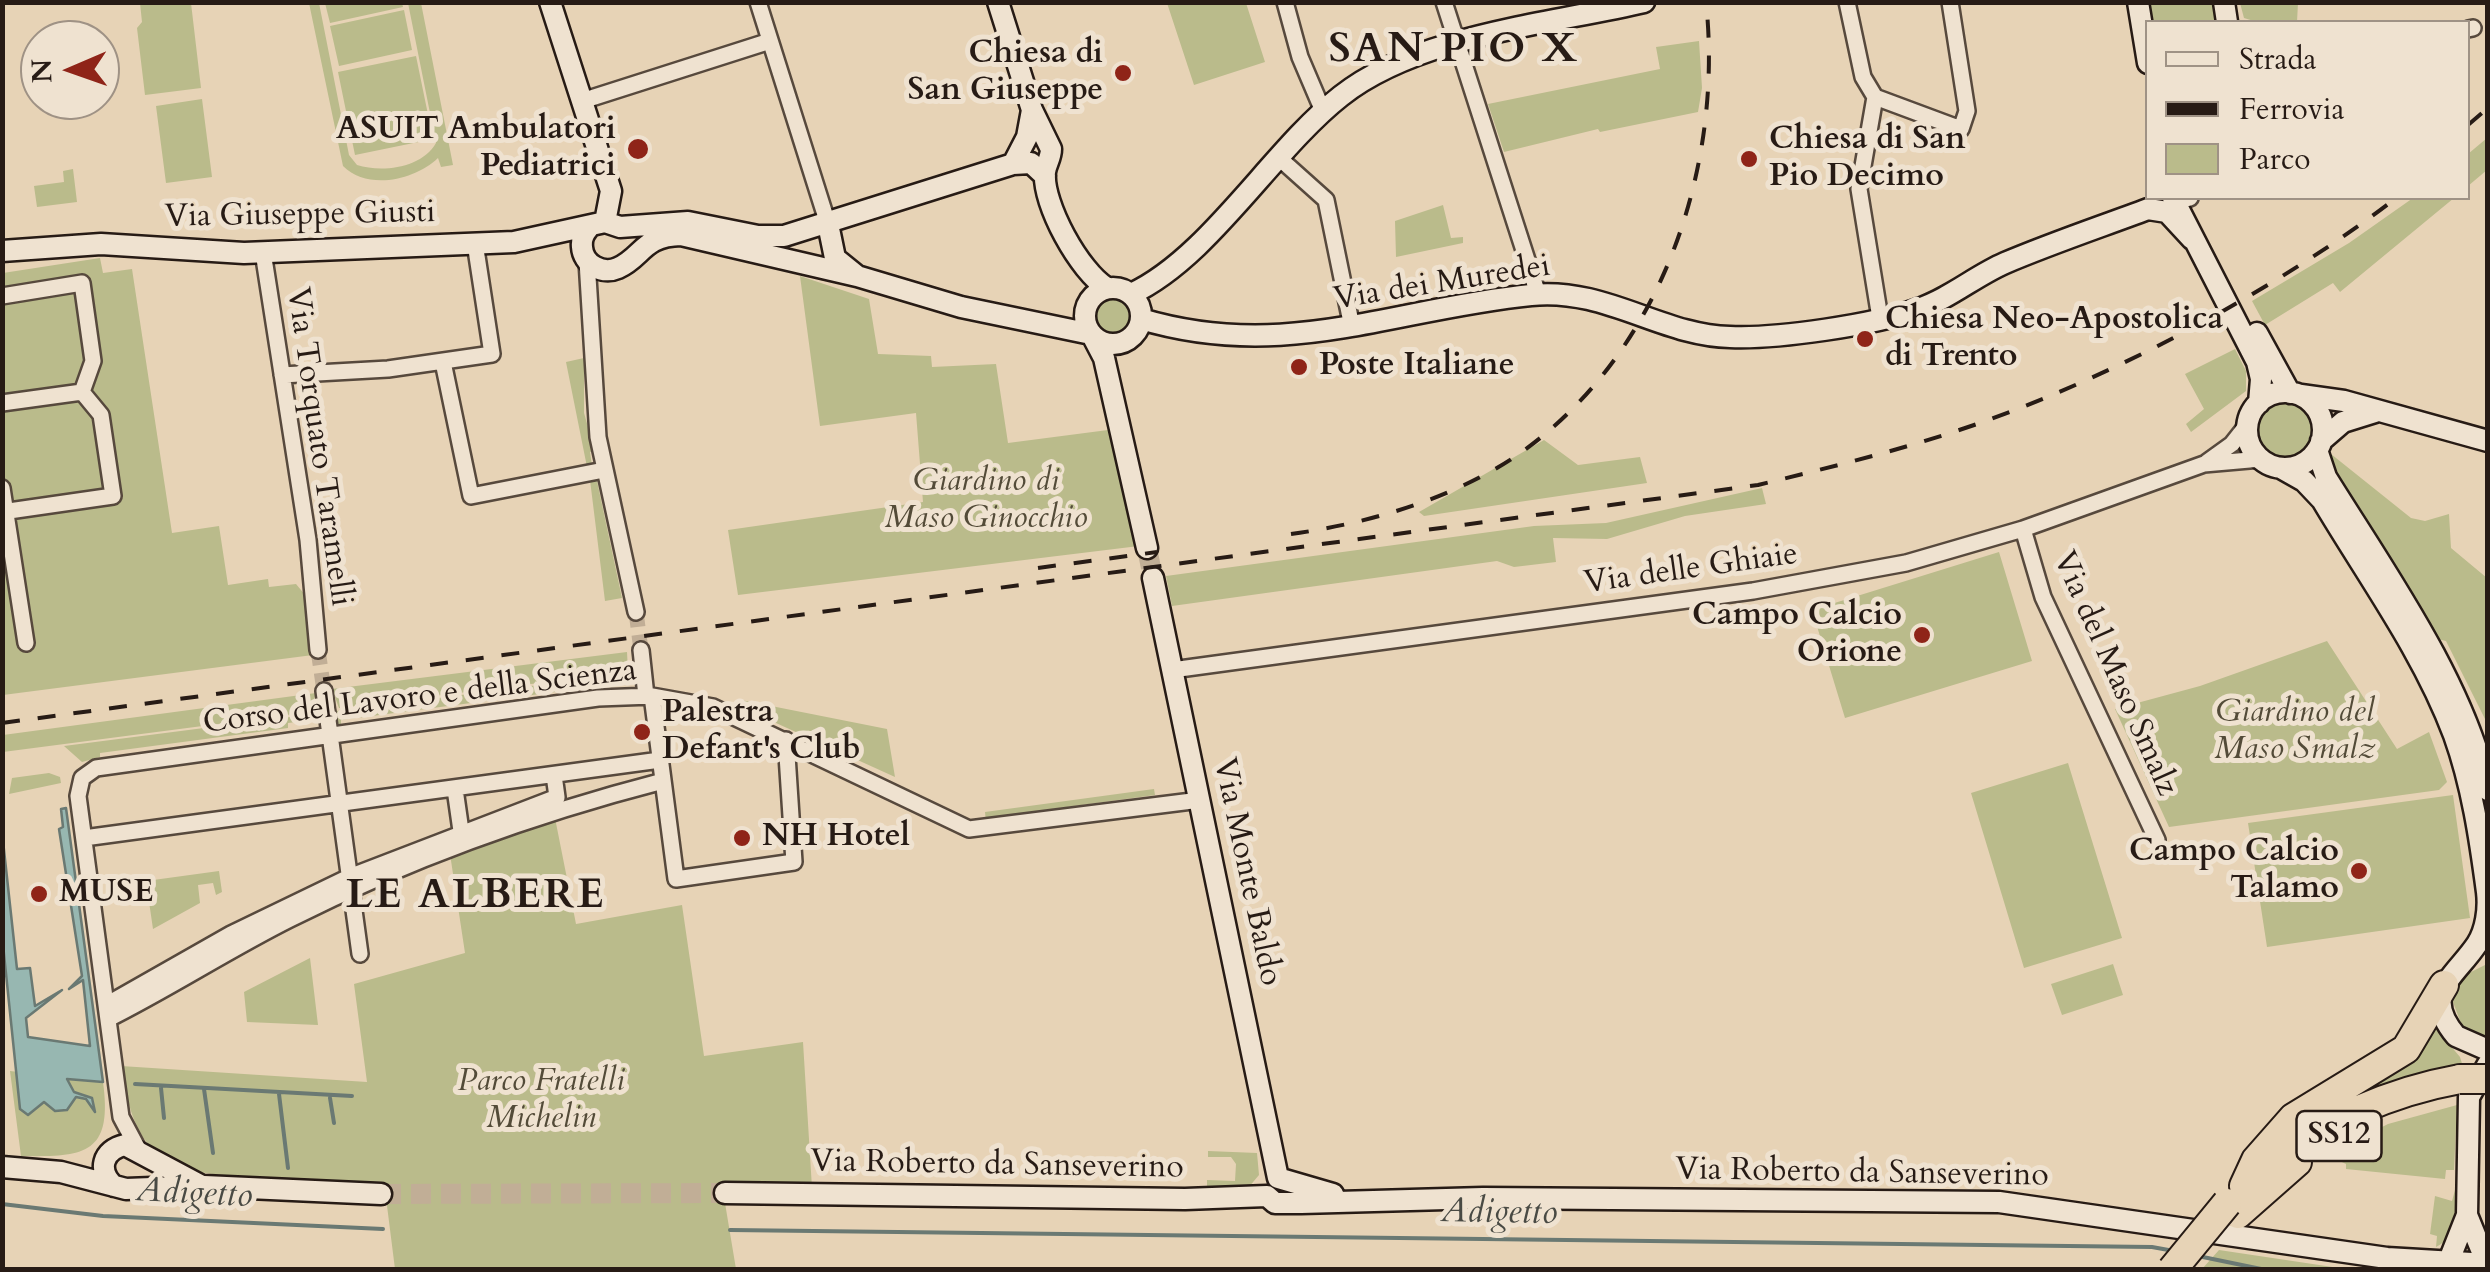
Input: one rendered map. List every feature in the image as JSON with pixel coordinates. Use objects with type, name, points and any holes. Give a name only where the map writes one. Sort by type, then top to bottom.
[{"type":"highway","points":[[2237,1201],[2256,1160],[2293,1118],[2406,1049],[2444,985]]},
{"type":"highway","name":"SS12","points":[[2172,1270],[2237,1201],[2326,1142],[2384,1115],[2474,1086]]},
{"type":"highway","name":"SS12","points":[[2192,1270],[2237,1201]]},
{"type":"street","points":[[550,2],[612,198],[606,225],[582,239],[604,470],[636,612]]},
{"type":"street","points":[[758,2],[828,224],[835,258],[857,276]]},
{"type":"street","points":[[998,2],[1032,110],[1051,149],[1044,176]]},
{"type":"street","points":[[1285,2],[1323,111]]},
{"type":"street","points":[[1444,2],[1538,294]]},
{"type":"street","points":[[1131,294],[1194,246],[1323,111],[1379,71],[1582,10],[1644,2]]},
{"type":"street","points":[[1847,2],[1863,77],[1875,97],[1961,128],[1967,111],[1950,2]]},
{"type":"street","points":[[2138,2],[2145,32]]},
{"type":"street","points":[[582,100],[770,41]]},
{"type":"street","points":[[1875,97],[1863,154],[1862,214],[1880,318]]},
{"type":"street","points":[[1032,110],[1014,164],[1031,163],[1044,176],[1076,258],[1092,278],[1107,288],[1131,294]]},
{"type":"street","points":[[1278,157],[1326,200],[1352,328]]},
{"type":"street","name":"Via Giuseppe Giusti","points":[[2,251],[101,244],[263,252],[475,244],[538,239],[561,228],[688,222],[768,237],[828,224],[1014,164]]},
{"type":"street","points":[[2183,200],[2192,239],[2257,362],[2261,380],[2259,403],[2248,425],[2249,442],[2271,463],[2304,480],[2322,500],[2431,682],[2454,734],[2471,789],[2488,897],[2478,943],[2444,985],[2446,1021],[2462,1041],[2474,1086]]},
{"type":"street","points":[[2184,200],[2294,394],[2318,413],[2326,477],[2449,683],[2471,734],[2488,790]]},
{"type":"street","name":"Via dei Muredei","points":[[1141,319],[1255,338],[1352,328],[1538,294],[1607,302],[1725,338],[1880,318],[1920,309],[2002,264],[2148,209],[2174,217],[2192,239]]},
{"type":"street","points":[[606,225],[630,241],[630,257]]},
{"type":"street","points":[[588,308],[592,294],[610,270],[623,266],[654,240],[681,234],[857,276],[961,307],[1091,334],[1103,342],[1123,342],[1135,334],[1141,319],[1131,294]]},
{"type":"street","name":"Via Giuseppe Giusti","points":[[538,239],[585,255],[610,270]]},
{"type":"street","points":[[282,376],[492,354],[475,244]]},
{"type":"street","name":"Via Torquato Taramelli","points":[[263,252],[308,540],[308,575],[318,650]]},
{"type":"street","points":[[2,296],[82,283],[93,361],[82,392]]},
{"type":"street","points":[[1107,288],[1094,294],[1086,307],[1091,334],[1112,392],[1147,548]]},
{"type":"street","points":[[1112,392],[1123,342]]},
{"type":"street","points":[[443,362],[471,496],[604,470]]},
{"type":"street","points":[[2,403],[82,392]]},
{"type":"street","points":[[4,512],[113,496],[101,415],[82,392]]},
{"type":"street","points":[[2259,403],[2273,394],[2319,395],[2488,441]]},
{"type":"street","points":[[2271,463],[2301,464],[2342,422],[2375,412]]},
{"type":"street","name":"Via delle Ghiaie","points":[[1172,670],[1752,592],[1906,563],[2023,529],[2204,464],[2232,444],[2248,425]]},
{"type":"street","name":"Via delle Ghiaie","points":[[2204,464],[2271,463]]},
{"type":"street","points":[[2,488],[26,643]]},
{"type":"street","name":"Via del Maso Smalz","points":[[2023,529],[2043,597],[2157,840]]},
{"type":"street","name":"Via Monte Baldo","points":[[1153,578],[1278,1189]]},
{"type":"street","points":[[641,650],[676,879],[794,862],[786,740]]},
{"type":"street","points":[[324,692],[360,954]]},
{"type":"street","name":"Corso del Lavoro e della Scienza","points":[[139,1150],[121,1117],[78,791],[82,778],[96,768],[598,698],[649,696],[712,707],[969,829],[1200,800]]},
{"type":"street","points":[[84,838],[660,760]]},
{"type":"street","points":[[108,1012],[350,883],[556,797],[554,775]]},
{"type":"street","points":[[455,838],[663,781]]},
{"type":"street","points":[[448,789],[455,838]]},
{"type":"street","points":[[2461,961],[2488,952]]},
{"type":"street","points":[[2462,1041],[2488,1050]]},
{"type":"street","points":[[2448,1263],[2466,1215],[2466,1125],[2474,1086],[2488,1064]]},
{"type":"street","name":"Corso del Lavoro e della Scienza","points":[[111,1151],[121,1117]]},
{"type":"street","points":[[60,1172],[88,1165],[125,1146],[204,1186]]},
{"type":"street","points":[[122,1187],[146,1173],[139,1150]]},
{"type":"street","points":[[111,1151],[104,1170],[122,1187]]},
{"type":"street","points":[[2,1167],[60,1172],[122,1187],[204,1186],[381,1194]]},
{"type":"street","name":"Via Roberto da Sanseverino","points":[[724,1193],[1186,1200],[1278,1189],[1351,1199],[1999,1202],[2448,1263],[2487,1264]]},
{"type":"street","points":[[2466,1215],[2487,1264]]},
{"type":"green space","points":[[140,3],[191,3],[201,88],[145,95],[137,28],[142,22]]},
{"type":"green space","points":[[309,3],[319,3],[349,155],[357,165],[378,168],[411,163],[436,143],[408,3],[421,3],[453,165],[441,167],[438,158],[417,172],[391,180],[365,178],[343,166]]},
{"type":"green space","points":[[325,3],[402,3],[403,7],[330,23]]},
{"type":"green space","points":[[1167,3],[1246,3],[1265,62],[1194,85]]},
{"type":"green space","points":[[2149,3],[2214,3],[2217,20],[2151,20]]},
{"type":"green space","points":[[2240,3],[2298,3],[2297,20],[2244,18]]},
{"type":"green space","points":[[404,10],[412,50],[339,66],[330,26]]},
{"type":"green space","points":[[1699,41],[1702,88],[1698,112],[1600,132],[1598,129],[1504,152],[1488,104],[1660,69],[1656,47]]},
{"type":"green space","points":[[416,56],[433,139],[355,155],[338,72]]},
{"type":"green space","points":[[202,99],[212,177],[166,183],[156,106]]},
{"type":"green space","points":[[2487,138],[2487,170],[2470,184],[2470,152]]},
{"type":"green space","points":[[73,169],[77,202],[37,207],[34,186],[64,182],[63,171]]},
{"type":"green space","points":[[2410,200],[2452,200],[2340,292],[2333,283],[2265,325],[2252,301],[2349,243]]},
{"type":"green space","points":[[1443,205],[1451,238],[1463,237],[1463,243],[1396,257],[1395,221]]},
{"type":"green space","points":[[100,258],[103,273],[132,269],[172,533],[219,526],[228,585],[268,579],[269,587],[296,584],[306,596],[313,655],[3,695],[3,273]]},
{"type":"green space","name":"Giardino di Maso Ginocchio","points":[[800,276],[869,299],[878,354],[931,356],[932,367],[996,364],[1008,443],[1108,430],[1139,546],[738,595],[728,530],[923,502],[916,413],[820,426]]},
{"type":"green space","points":[[1111,299],[1124,304],[1129,317],[1124,330],[1111,335],[1098,330],[1093,317],[1098,304]]},
{"type":"green space","points":[[2235,349],[2246,371],[2246,391],[2191,432],[2186,424],[2204,409],[2185,374]]},
{"type":"green space","points":[[584,358],[584,413],[595,451],[590,452],[592,466],[587,467],[566,362]]},
{"type":"green space","points":[[2285,401],[2305,410],[2314,430],[2305,450],[2285,459],[2265,450],[2256,430],[2265,410]]},
{"type":"green space","points":[[1544,440],[1578,465],[1640,457],[1647,483],[1424,516],[1419,512]]},
{"type":"green space","points":[[2331,454],[2411,518],[2425,521],[2449,514],[2451,548],[2487,578],[2487,723],[2446,641],[2438,639],[2338,479]]},
{"type":"green space","points":[[590,480],[597,481],[622,598],[605,601]]},
{"type":"green space","points":[[1762,488],[1766,504],[1685,516],[1607,539],[1553,538],[1556,562],[1514,567],[1497,561],[1172,606],[1166,576],[1534,526],[1606,523]]},
{"type":"green space","name":"Campo Calcio Orione","points":[[1999,552],[2032,661],[1845,718],[1812,610]]},
{"type":"green space","name":"Giardino del Maso Smalz","points":[[2327,641],[2397,749],[2429,732],[2447,782],[2439,790],[2169,827],[2115,709],[2200,686]]},
{"type":"green space","points":[[627,652],[628,671],[621,680],[598,683],[595,676],[339,708],[332,689]]},
{"type":"green space","points":[[593,678],[596,685],[578,689],[341,720],[341,725],[336,724],[331,699],[337,711]]},
{"type":"green space","points":[[316,693],[310,712],[3,752],[3,735]]},
{"type":"green space","points":[[741,700],[887,729],[895,777],[743,708]]},
{"type":"green space","points":[[313,714],[313,720],[288,723],[288,728],[100,753],[100,757],[82,762],[64,746]]},
{"type":"green space","points":[[2068,763],[2122,938],[2024,968],[1971,793]]},
{"type":"green space","points":[[49,773],[60,777],[61,783],[9,794],[12,778]]},
{"type":"green space","points":[[1154,789],[1155,795],[994,817],[986,822],[985,812]]},
{"type":"green space","name":"Campo Calcio Talamo","points":[[2453,795],[2470,918],[2267,947],[2248,823]]},
{"type":"green space","name":"Parco Fratelli Michelin","points":[[555,818],[576,924],[682,905],[704,1056],[803,1042],[812,1188],[722,1185],[736,1269],[395,1269],[384,1182],[222,1179],[222,1175],[177,1165],[148,1144],[131,1111],[121,1066],[367,1082],[354,984],[465,953],[450,854]]},
{"type":"green space","points":[[219,871],[222,892],[216,895],[213,883],[198,885],[200,903],[153,929],[146,881]]},
{"type":"green space","points":[[310,958],[318,1025],[247,1022],[244,992]]},
{"type":"green space","points":[[2113,964],[2123,995],[2062,1015],[2051,984]]},
{"type":"green space","points":[[2487,964],[2484,1038],[2462,1026],[2453,1002],[2461,977]]},
{"type":"green space","points":[[2429,1020],[2460,1057],[2464,1070],[2279,1142]]},
{"type":"green space","points":[[10,1071],[103,1082],[105,1106],[98,1138],[77,1152],[21,1156]]},
{"type":"green space","points":[[2457,1105],[2454,1170],[2446,1170],[2445,1179],[2346,1169],[2346,1164],[2327,1155],[2388,1124]]},
{"type":"green space","points":[[1208,1151],[1257,1153],[1259,1175],[1248,1188],[1207,1188],[1207,1180],[1235,1181],[1236,1164],[1231,1157],[1208,1157]]},
{"type":"green space","points":[[2455,1190],[2452,1230],[2436,1247],[2437,1236],[2430,1234],[2435,1196],[2452,1201]]},
{"type":"green space","points":[[2219,1250],[2346,1269],[2202,1269]]},
{"type":"water","points":[[66,808],[103,1082],[67,1079],[74,1092],[92,1098],[95,1112],[86,1099],[76,1097],[67,1110],[55,1111],[44,1102],[28,1115],[20,1109],[2,935],[3,841],[17,969],[30,968],[35,1006],[62,990],[26,1018],[28,1037],[90,1046],[83,980],[69,989],[82,976],[59,829],[63,827],[61,809]]},
{"type":"waterway","points":[[135,1084],[352,1096]]},
{"type":"waterway","points":[[161,1088],[164,1118]]},
{"type":"waterway","points":[[204,1089],[213,1153]]},
{"type":"waterway","points":[[279,1094],[288,1168]]},
{"type":"waterway","points":[[330,1098],[334,1123]]},
{"type":"waterway","name":"Adigetto","points":[[2,1204],[103,1216],[383,1229]]},
{"type":"waterway","name":"Adigetto","points":[[730,1230],[2152,1247],[2174,1251]]},
{"type":"waterway","name":"Adigetto","points":[[2198,1256],[2266,1270]]},
{"type":"tunnel","points":[[1147,548],[1153,578]]},
{"type":"tunnel","points":[[636,612],[641,650]]},
{"type":"tunnel","points":[[318,650],[324,691]]},
{"type":"tunnel","points":[[381,1194],[725,1193]]},
{"type":"railway","points":[[1291,534],[1406,508],[1488,473],[1564,417],[1607,369],[1643,315],[1671,257],[1691,195],[1704,131],[1709,66],[1706,2]]},
{"type":"railway","points":[[2470,123],[2488,108]]},
{"type":"railway","points":[[2,723],[1758,485],[1950,433],[2085,381],[2249,296],[2393,200]]},
{"type":"railway","points":[[1038,568],[1157,552]]},
{"type":"place","name":"Chiesa di San Giuseppe","points":[[1123,73]]},
{"type":"place","name":"ASUIT Ambulatori Pediatrici","points":[[638,149]]},
{"type":"place","name":"Chiesa di San Pio Decimo","points":[[1749,159]]},
{"type":"place","name":"Chiesa Neo-Apostolica di Trento","points":[[1865,339]]},
{"type":"place","name":"Poste Italiane","points":[[1299,367]]},
{"type":"place","name":"Campo Calcio Orione","points":[[1922,635]]},
{"type":"place","name":"Palestra Defant's Club","points":[[642,732]]},
{"type":"place","name":"NH Hotel","points":[[742,838]]},
{"type":"place","name":"Campo Calcio Talamo","points":[[2359,871]]},
{"type":"place","name":"MUSE","points":[[39,894]]},
{"type":"district","name":"SAN PIO X","points":[[1454,51]]},
{"type":"district","name":"LE ALBERE","points":[[476,897]]}]
